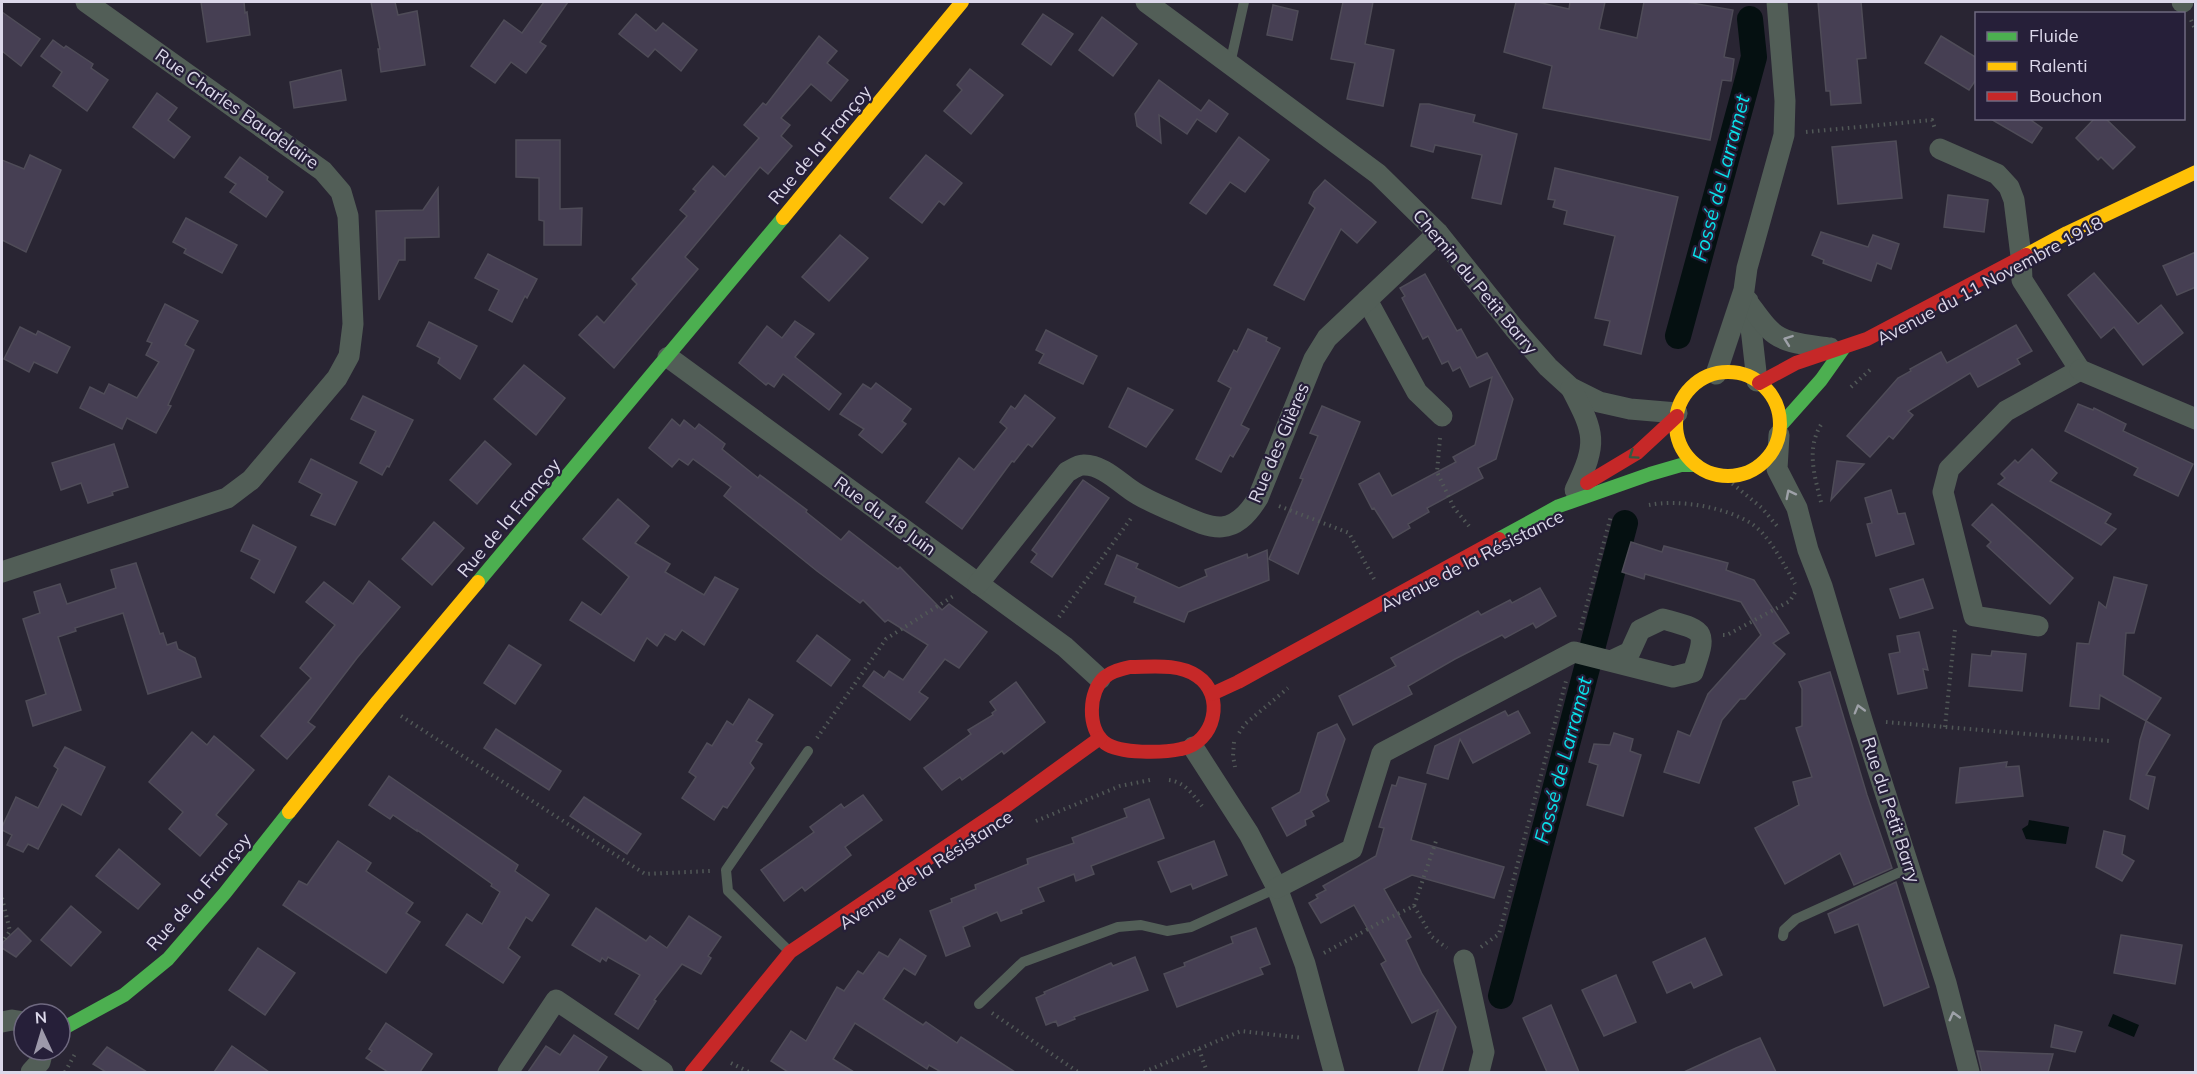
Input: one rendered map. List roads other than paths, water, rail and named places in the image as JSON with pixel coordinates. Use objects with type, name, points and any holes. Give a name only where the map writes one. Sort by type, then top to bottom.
[{"type":"street","name":"Rue Charles Baudelaire","points":[[2,572],[227,498],[250,480],[265,463],[337,378],[349,356],[353,324],[348,216],[341,192],[324,171],[86,2]]},
{"type":"street","name":"Rue de la Françoy","points":[[72,1023],[124,994],[168,959],[225,893],[378,701],[668,357],[962,2]]},
{"type":"street","name":"Chemin du Petit Barry","points":[[1146,2],[1378,174],[1438,232],[1514,328],[1548,367],[1571,388],[1599,402],[1630,410],[1677,415]]},
{"type":"street","points":[[1758,382],[1746,296],[1747,268],[1784,135],[1785,101],[1778,2]]},
{"type":"street","points":[[1940,149],[1997,174],[2009,187],[2021,256],[2022,280],[2080,370],[2196,418]]},
{"type":"street","name":"Avenue du 11 Novembre 1918","points":[[1758,382],[1808,358],[1843,349],[1867,339],[2021,256],[2196,171]]},
{"type":"street","name":"Rue des Glières","points":[[978,584],[1067,472],[1083,465],[1099,468],[1140,496],[1207,527],[1224,528],[1239,521],[1251,510],[1258,498],[1314,359],[1327,338],[1438,232]]},
{"type":"street","points":[[1746,296],[1770,330],[1781,337],[1803,344],[1843,349],[1821,380],[1779,430],[1770,455],[1744,473],[1723,476],[1709,472],[1696,465],[1685,454],[1678,440],[1677,415],[1688,391],[1701,380],[1716,374],[1742,375],[1758,382],[1775,402],[1779,430]]},
{"type":"street","points":[[1716,374],[1746,296]]},
{"type":"street","points":[[1367,300],[1417,392],[1442,416]]},
{"type":"street","name":"Rue du 18 Juin","points":[[668,357],[1065,647],[1100,679]]},
{"type":"street","points":[[2038,626],[1974,616],[1943,492],[1948,469],[2006,411],[2080,370]]},
{"type":"street","points":[[1571,388],[1587,419],[1592,435],[1587,465],[1575,489]]},
{"type":"street","name":"Avenue de la Résistance","points":[[1559,506],[1575,489],[1637,453],[1677,415]]},
{"type":"street","name":"Rue du Petit Barry","points":[[1779,430],[1777,469],[1797,508],[1808,550],[1822,586],[1946,983],[1969,1072]]},
{"type":"street","name":"Avenue de la Résistance","points":[[1212,694],[1238,682],[1559,506],[1650,474],[1681,465],[1696,465]]},
{"type":"street","points":[[1276,888],[1352,849],[1382,753],[1574,652],[1673,677],[1693,672],[1703,644],[1701,635],[1694,628],[1663,619],[1640,630],[1630,652],[1611,661]]},
{"type":"street","points":[[1130,667],[1183,669],[1201,676],[1212,694],[1215,710],[1208,733],[1193,747],[1174,751],[1130,750],[1108,745],[1091,721],[1093,695],[1100,679],[1116,669],[1130,667]]},
{"type":"street","name":"Avenue de la Résistance","points":[[692,1072],[790,952],[1006,806],[1101,738]]},
{"type":"street","points":[[1193,747],[1249,834],[1276,888],[1305,964],[1334,1072]]},
{"type":"street","points":[[1464,960],[1484,1052],[1479,1072]]},
{"type":"street","points":[[508,1072],[556,1000],[663,1072]]},
{"type":"lane","points":[[1230,64],[1244,2]]},
{"type":"lane","points":[[790,952],[728,891],[726,870],[808,751]]},
{"type":"lane","points":[[1783,936],[1784,930],[1796,919],[1909,868]]},
{"type":"lane","points":[[979,1004],[1023,962],[1118,927],[1141,925],[1167,931],[1191,927],[1276,888]]},
{"type":"waterway","name":"Fossé de Larramet","points":[[1678,336],[1754,57],[1750,19]]},
{"type":"waterway","name":"Fossé de Larramet","points":[[1501,996],[1625,523]]}]
